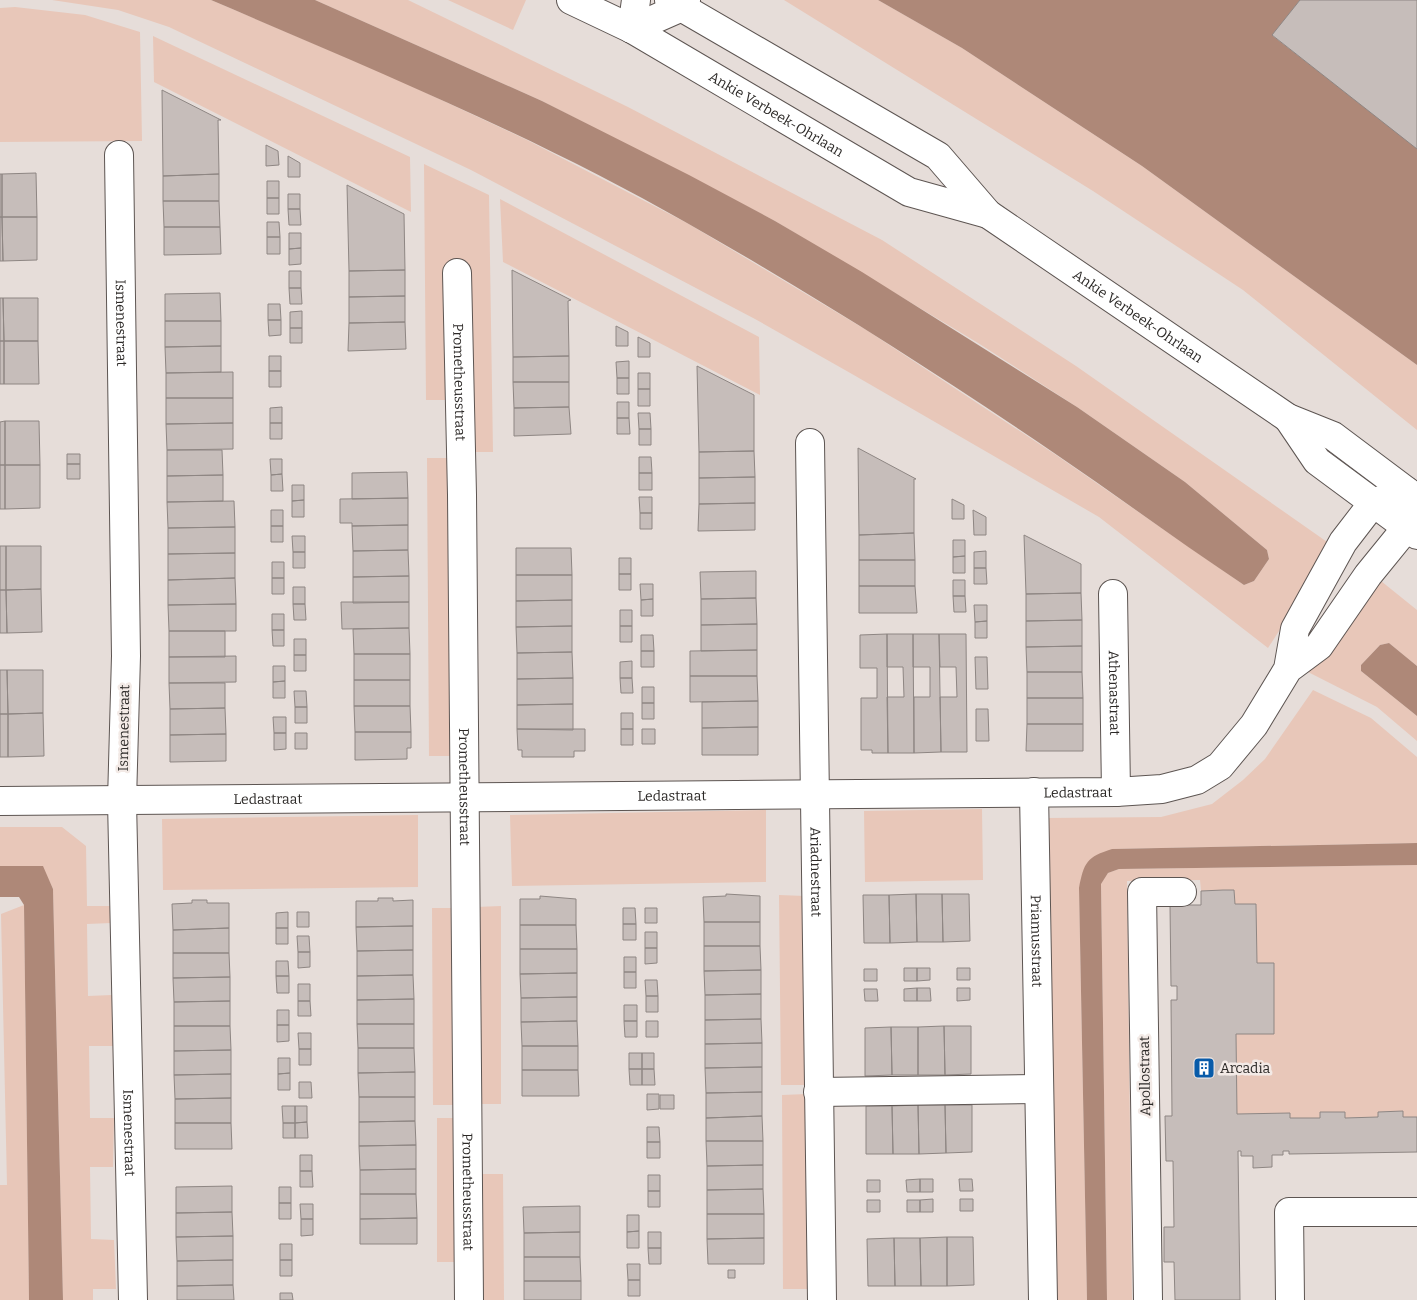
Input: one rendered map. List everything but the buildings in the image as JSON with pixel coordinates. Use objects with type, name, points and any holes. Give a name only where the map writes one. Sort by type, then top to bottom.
[{"type":"street","name":"Ankie Verbeek-Ohrlaan","points":[[571,0],[632,29],[909,192],[988,214]]},
{"type":"street","points":[[632,29],[636,0]]},
{"type":"street","name":"Ankie Verbeek-Ohrlaan","points":[[679,2],[938,156],[988,214],[1288,418],[1333,436],[1412,495]]},
{"type":"street","points":[[632,29],[679,2]]},
{"type":"street","name":"Ismenestraat","points":[[119,155],[126,656],[122,801],[133,1300]]},
{"type":"street","name":"Prometheusstraat","points":[[457,273],[469,1300]]},
{"type":"street","name":"Ankie Verbeek-Ohrlaan","points":[[1288,418],[1317,461],[1412,531]]},
{"type":"street","name":"Ariadnestraat","points":[[810,443],[822,1300]]},
{"type":"street","points":[[1373,503],[1412,495],[1412,531]]},
{"type":"street","name":"Ledastraat","points":[[0,801],[1116,792],[1162,789],[1197,780],[1220,766],[1254,725],[1288,668],[1295,629],[1343,542],[1373,503]]},
{"type":"street","name":"Ledastraat","points":[[1288,668],[1319,646],[1368,574],[1412,531]]},
{"type":"street","name":"Athenastraat","points":[[1113,594],[1116,792]]},
{"type":"street","name":"Priamusstraat","points":[[1028,1300],[1043,1300],[1034,792]]},
{"type":"street","name":"Apollostraat","points":[[1148,1300],[1142,892],[1182,892]]},
{"type":"street","points":[[818,1092],[1040,1089]]},
{"type":"street","points":[[1290,1300],[1289,1212],[1417,1212]]},
{"type":"shaded area","points":[[52,0],[211,0],[390,76],[527,140],[687,223],[868,331],[1056,455],[1244,585],[1254,581],[1269,559],[1267,550],[1185,482],[1077,407],[978,343],[775,221],[542,101],[315,0],[408,0],[628,107],[882,240],[1076,366],[1330,544],[1301,597],[1268,648],[1099,517],[755,319],[471,170],[169,27],[118,10]]},
{"type":"shaded area","points":[[211,0],[315,0],[542,101],[689,175],[775,221],[862,272],[1077,407],[1185,482],[1267,550],[1269,559],[1254,581],[1244,585],[966,394],[828,306],[687,223],[630,191],[512,132]]},
{"type":"shaded area","points":[[448,0],[526,0],[513,30]]},
{"type":"shaded area","points":[[784,0],[878,0],[962,48],[1142,166],[1417,365],[1417,430],[1243,290],[1093,191]]},
{"type":"shaded area","points":[[878,0],[1300,0],[1273,36],[1417,148],[1417,365],[1142,166],[962,48]]},
{"type":"shaded area","points":[[15,7],[85,15],[140,32],[142,141],[0,142],[0,8]]},
{"type":"shaded area","points":[[153,36],[410,157],[411,212],[154,82]]},
{"type":"shaded area","points":[[424,164],[489,195],[493,452],[471,452],[449,400],[426,400]]},
{"type":"shaded area","points":[[500,199],[759,337],[760,395],[503,262]]},
{"type":"shaded area","points":[[427,458],[449,458],[454,756],[429,756]]},
{"type":"shaded area","points":[[1376,577],[1417,610],[1417,666],[1389,643],[1380,645],[1361,665],[1361,671],[1417,716],[1417,741],[1377,707],[1308,672]]},
{"type":"shaded area","points":[[1389,643],[1417,666],[1417,716],[1361,671],[1361,665],[1380,645]]},
{"type":"shaded area","points":[[1313,690],[1371,718],[1417,757],[1417,843],[1112,849],[1079,888],[1087,1300],[1053,1300],[1047,818],[1161,817],[1212,804],[1243,780],[1265,759]]},
{"type":"shaded area","points":[[982,809],[983,880],[865,882],[864,811]]},
{"type":"shaded area","points":[[766,810],[766,882],[512,886],[510,815]]},
{"type":"shaded area","points":[[418,815],[418,887],[163,890],[162,819]]},
{"type":"shaded area","points":[[0,827],[62,827],[86,846],[87,906],[110,906],[111,923],[87,924],[88,996],[112,995],[113,1046],[89,1046],[90,1118],[114,1118],[113,1167],[90,1167],[91,1239],[114,1240],[116,1289],[93,1289],[93,1300],[63,1300],[53,889],[42,866],[0,866]]},
{"type":"shaded area","points":[[1417,843],[1417,865],[1119,869],[1108,873],[1101,884],[1107,1300],[1087,1300],[1079,888],[1085,866],[1092,858],[1112,849]]},
{"type":"shaded area","points":[[1417,865],[1417,1117],[1403,1117],[1402,1111],[1379,1112],[1378,1117],[1345,1118],[1344,1112],[1321,1112],[1320,1118],[1290,1118],[1289,1113],[1237,1114],[1236,1034],[1274,1033],[1274,964],[1257,963],[1256,904],[1235,904],[1234,890],[1201,891],[1200,880],[1127,881],[1132,1300],[1107,1300],[1101,883],[1108,873],[1119,869]]},
{"type":"shaded area","points":[[0,866],[43,866],[53,889],[63,1300],[29,1300],[24,905],[19,897],[0,897]]},
{"type":"shaded area","points":[[779,895],[805,896],[806,1085],[781,1085]]},
{"type":"shaded area","points":[[24,905],[29,1300],[0,1300],[0,1185],[7,1185],[1,914]]},
{"type":"shaded area","points":[[501,906],[501,1104],[477,1104],[476,907]]},
{"type":"shaded area","points":[[432,908],[457,908],[458,1105],[433,1105]]},
{"type":"shaded area","points":[[807,1094],[808,1289],[783,1289],[782,1095]]},
{"type":"shaded area","points":[[437,1118],[459,1118],[459,1262],[437,1262]]},
{"type":"shaded area","points":[[479,1174],[503,1174],[504,1300],[481,1300]]},
{"type":"place","name":"Arcadia","points":[[1204,1068]]}]
